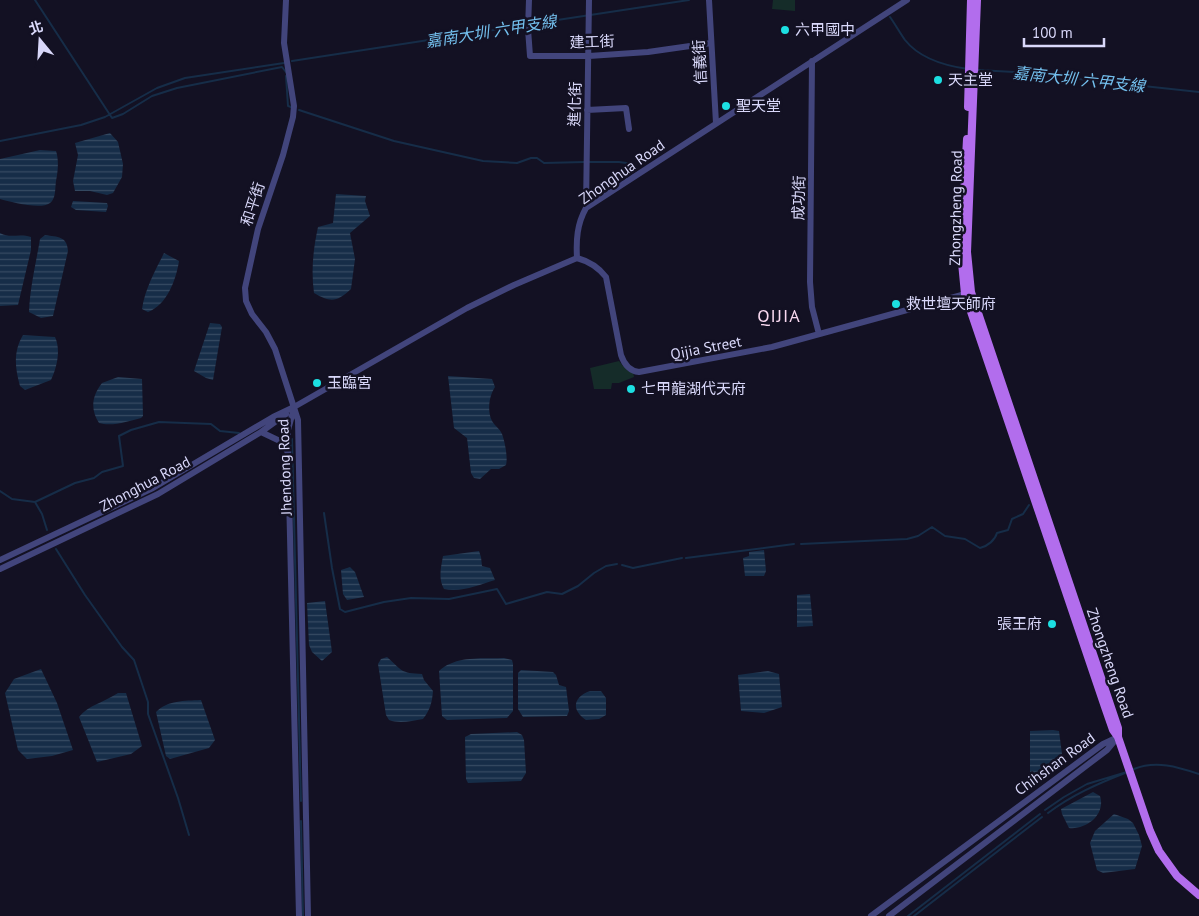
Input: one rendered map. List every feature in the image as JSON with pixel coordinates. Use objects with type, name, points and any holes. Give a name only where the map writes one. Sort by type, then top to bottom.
[{"type":"main road","name":"Zhongzheng Road","points":[[971,0],[961,252],[968,293],[1118,728],[1118,738],[1155,843],[1171,868],[1199,895]]},
{"type":"main road","name":"Zhongzheng Road","points":[[968,293],[967,252],[977,0]]},
{"type":"street","name":"和平街","points":[[286,0],[284,43],[294,106],[293,117],[283,155],[258,229],[245,288],[246,301],[252,314],[276,349],[294,407]]},
{"type":"street","name":"建工街","points":[[529,0],[530,56],[588,56],[648,52],[711,43]]},
{"type":"street","name":"進化街","points":[[586,208],[589,0]]},
{"type":"street","name":"信義街","points":[[709,0],[716,123]]},
{"type":"street","name":"Zhonghua Road","points":[[0,560],[153,488],[273,417],[294,407],[467,308],[514,284],[577,258],[578,226],[586,208],[907,0]]},
{"type":"street","name":"成功街","points":[[812,61],[810,282],[812,307],[819,334]]},
{"type":"street","points":[[587,110],[626,108],[629,129]]},
{"type":"street","name":"Qijia Street","points":[[577,258],[584,260],[602,272],[606,277],[621,355],[624,362],[633,372],[669,368],[754,352],[968,293]]},
{"type":"street","name":"Zhonghua Road","points":[[0,569],[158,494],[261,432],[294,407]]},
{"type":"street","name":"Jhendong Road","points":[[294,407],[288,430],[288,452],[299,916]]},
{"type":"street","name":"Jhendong Road","points":[[294,407],[298,420],[299,437],[308,916]]},
{"type":"street","points":[[261,432],[282,442],[288,452]]},
{"type":"street","name":"Chihshan Road","points":[[872,916],[1102,744],[1118,738]]},
{"type":"street","name":"Chihshan Road","points":[[889,916],[1107,750],[1118,738]]},
{"type":"green space","points":[[773,0],[795,0],[795,11],[772,9]]},
{"type":"green space","points":[[619,361],[623,366],[633,371],[634,377],[619,383],[612,383],[611,389],[594,389],[590,368]]},
{"type":"water","points":[[110,133],[118,142],[123,164],[122,177],[113,193],[107,195],[90,191],[75,191],[73,181],[78,155],[75,143]]},
{"type":"water","points":[[40,150],[56,151],[57,154],[55,193],[52,201],[46,205],[33,206],[0,199],[0,159]]},
{"type":"water","points":[[336,194],[366,196],[365,201],[370,216],[350,233],[355,259],[351,289],[338,299],[329,300],[314,293],[313,260],[318,227],[333,223]]},
{"type":"water","points":[[73,201],[107,203],[108,206],[106,212],[76,210],[71,207]]},
{"type":"water","points":[[0,233],[8,236],[31,237],[31,250],[18,305],[0,306]]},
{"type":"water","points":[[45,235],[64,240],[68,251],[53,316],[41,318],[29,312],[40,239]]},
{"type":"water","points":[[164,253],[179,261],[176,276],[165,298],[155,309],[148,312],[142,309],[145,294]]},
{"type":"water","points":[[210,323],[220,324],[222,327],[213,380],[194,371]]},
{"type":"water","points":[[23,335],[55,337],[58,347],[55,370],[51,380],[25,390],[20,386],[16,360],[16,354]]},
{"type":"water","points":[[448,376],[492,379],[495,387],[490,399],[489,408],[492,421],[502,434],[507,462],[506,465],[499,469],[491,469],[480,479],[474,478],[471,473],[467,438],[454,428]]},
{"type":"water","points":[[118,377],[142,379],[143,416],[120,423],[99,423],[93,408],[96,393],[102,383]]},
{"type":"water","points":[[764,550],[766,571],[764,576],[745,576],[743,558],[749,556],[749,552]]},
{"type":"water","points":[[479,551],[482,566],[490,568],[495,580],[463,589],[444,589],[441,577],[443,556]]},
{"type":"water","points":[[350,567],[355,572],[364,597],[347,600],[343,594],[341,570]]},
{"type":"water","points":[[810,594],[813,626],[797,627],[797,595]]},
{"type":"water","points":[[325,601],[332,652],[322,661],[312,652],[309,645],[307,603]]},
{"type":"water","points":[[387,657],[402,670],[422,674],[424,680],[433,691],[430,706],[423,719],[397,722],[389,720],[386,715],[378,664],[381,659]]},
{"type":"water","points":[[504,658],[512,660],[513,664],[513,711],[507,718],[447,720],[442,716],[439,671],[453,662],[462,660]]},
{"type":"water","points":[[41,669],[57,703],[73,750],[52,756],[27,759],[18,750],[5,693],[14,679]]},
{"type":"water","points":[[521,670],[553,672],[556,675],[559,685],[566,687],[569,711],[567,716],[523,717],[518,709],[518,673]]},
{"type":"water","points":[[768,671],[779,674],[782,707],[764,713],[741,711],[738,675]]},
{"type":"water","points":[[590,691],[601,691],[606,698],[606,715],[599,719],[586,720],[576,708],[577,700]]},
{"type":"water","points":[[118,693],[126,693],[142,746],[131,754],[97,762],[79,717],[87,709]]},
{"type":"water","points":[[201,700],[215,740],[209,748],[170,759],[166,756],[156,712],[171,703]]},
{"type":"water","points":[[1030,731],[1059,731],[1062,754],[1050,769],[1035,782],[1030,777]]},
{"type":"water","points":[[517,732],[522,735],[524,740],[526,773],[521,781],[468,783],[466,779],[465,737],[471,734]]},
{"type":"water","points":[[1093,792],[1100,796],[1101,803],[1098,815],[1088,824],[1069,828],[1061,809]]},
{"type":"water","points":[[1114,814],[1133,823],[1142,846],[1135,869],[1103,873],[1097,870],[1090,843],[1095,831]]},
{"type":"waterway","points":[[35,0],[112,118],[123,114],[152,96],[177,88],[282,67],[286,72]]},
{"type":"waterway","name":"嘉南大圳 六甲支線","points":[[531,24],[689,0]]},
{"type":"waterway","name":"嘉南大圳 六甲支線","points":[[890,17],[905,40],[918,52],[942,64],[968,69]]},
{"type":"waterway","name":"嘉南大圳 六甲支線","points":[[292,61],[526,25]]},
{"type":"waterway","name":"嘉南大圳 六甲支線","points":[[0,141],[81,125],[105,117],[157,88],[185,78],[284,63]]},
{"type":"waterway","name":"嘉南大圳 六甲支線","points":[[978,70],[1014,72],[1199,92]]},
{"type":"waterway","points":[[286,76],[288,106],[291,107]]},
{"type":"waterway","points":[[299,110],[394,141],[483,161],[517,163],[537,158],[544,163],[584,162]]},
{"type":"waterway","points":[[589,162],[634,164]]},
{"type":"waterway","points":[[35,502],[75,483],[94,478],[102,472],[123,466],[119,436],[131,430],[159,422],[211,424],[220,431],[239,433]]},
{"type":"waterway","points":[[292,439],[301,801]]},
{"type":"waterway","points":[[0,491],[12,499],[35,502],[42,514],[47,530]]},
{"type":"waterway","points":[[801,544],[907,539],[918,536],[932,527],[945,536],[965,539],[980,548],[991,542],[997,533],[1008,530],[1012,519],[1023,514],[1029,505]]},
{"type":"waterway","points":[[324,513],[340,609],[345,612],[384,602],[411,598],[449,599],[497,589],[506,604],[547,592],[562,594],[578,586],[606,566],[617,564]]},
{"type":"waterway","points":[[686,558],[794,544]]},
{"type":"waterway","points":[[56,549],[85,595],[122,647],[134,660],[148,702],[148,714],[189,835]]},
{"type":"waterway","points":[[622,565],[633,568],[682,558]]},
{"type":"waterway","points":[[1134,769],[1142,766],[1159,765],[1175,767],[1199,774]]},
{"type":"waterway","points":[[1045,810],[1087,784],[1127,772]]},
{"type":"waterway","points":[[1048,813],[1085,790],[1125,773]]},
{"type":"waterway","points":[[908,916],[1040,814]]},
{"type":"waterway","points":[[914,916],[1042,817]]},
{"type":"waterway","points":[[301,821],[303,916]]},
{"type":"place","name":"六甲國中","points":[[785,30]]},
{"type":"place","name":"天主堂","points":[[938,80]]},
{"type":"place","name":"聖天堂","points":[[726,106]]},
{"type":"place","name":"救世壇天師府","points":[[896,304]]},
{"type":"place","name":"玉臨宮","points":[[317,383]]},
{"type":"place","name":"七甲龍湖代天府","points":[[631,389]]},
{"type":"place","name":"張王府","points":[[1052,624]]},
{"type":"district","name":"QIJIA","points":[[779,316]]}]
